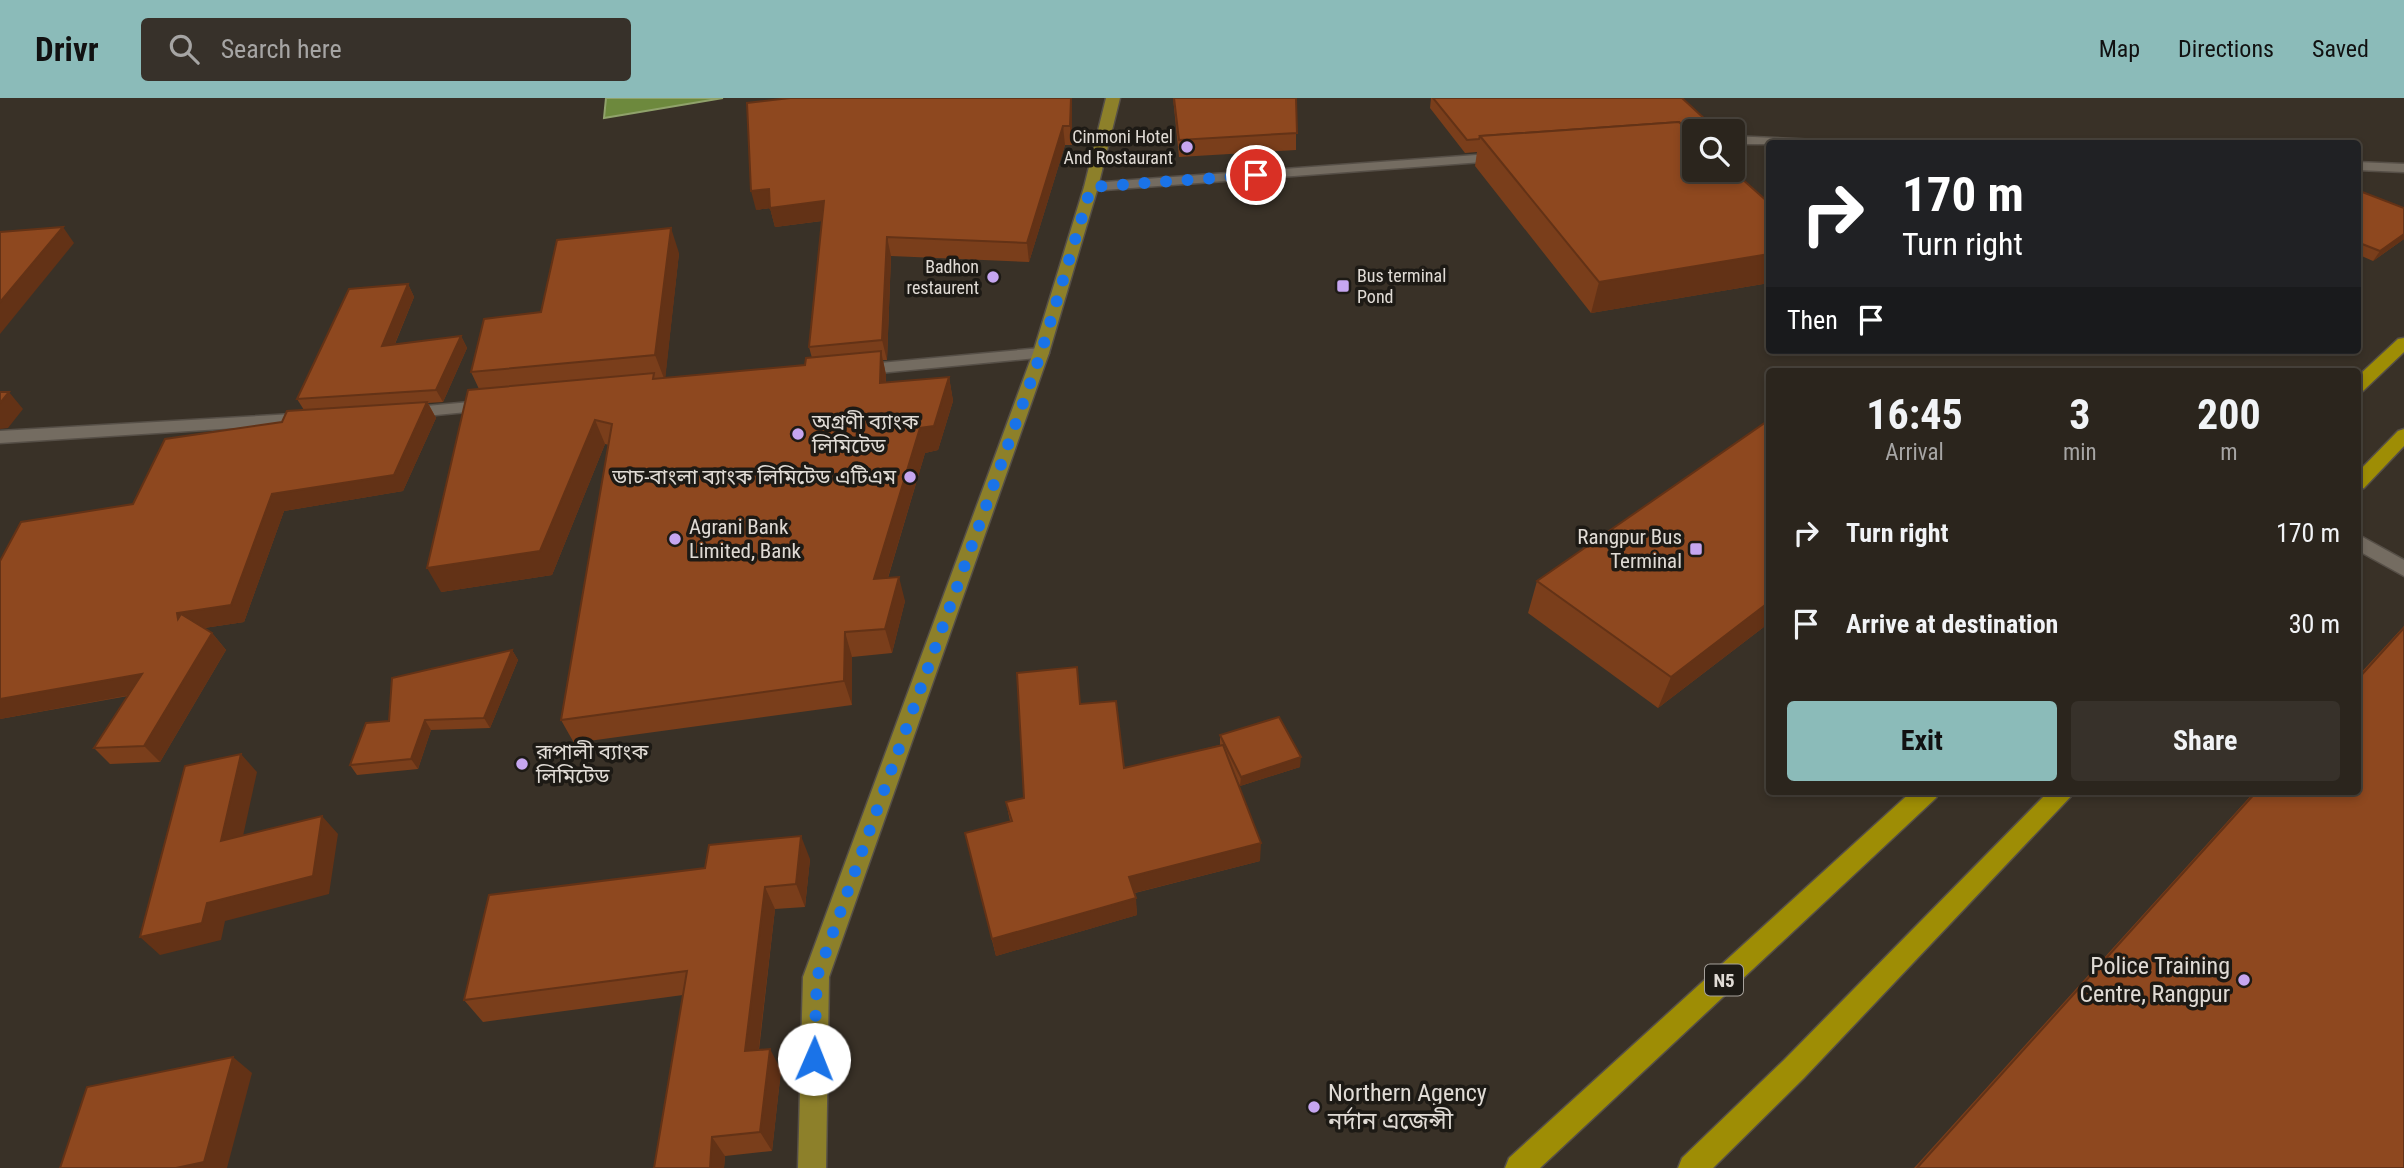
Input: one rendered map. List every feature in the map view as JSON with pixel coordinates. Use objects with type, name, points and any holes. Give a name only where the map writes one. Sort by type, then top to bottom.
[{"type":"highway","points":[[2361,383],[2404,343]]},
{"type":"highway","points":[[2361,480],[2404,435]]},
{"type":"highway","name":"N5","points":[[1519,1168],[1924,795]]},
{"type":"highway","points":[[1692,1168],[1794,1069],[2060,795]]},
{"type":"main road","points":[[812,1168],[817,977],[1041,353],[1091,187],[1113,98]]},
{"type":"street","points":[[1745,141],[1766,142]]},
{"type":"street","points":[[1091,187],[1516,156]]},
{"type":"street","points":[[2361,166],[2404,168]]},
{"type":"street","points":[[836,373],[1041,353]]},
{"type":"street","points":[[385,414],[508,404]]},
{"type":"street","points":[[0,438],[330,418]]},
{"type":"street","points":[[2361,543],[2404,569]]},
{"type":"shaded area","points":[[606,98],[723,98],[604,118]]},
{"type":"building","points":[[790,98],[1071,98],[1070,126],[1063,126],[1027,243],[887,237],[882,340],[809,347],[824,201],[770,208],[769,189],[751,191],[747,103]]},
{"type":"building","points":[[1174,98],[1296,98],[1297,133],[1179,140]]},
{"type":"building","points":[[1433,98],[1682,98],[1705,119],[1682,119],[1682,124],[1679,122],[1480,136],[1479,139],[1467,140]]},
{"type":"building","points":[[1679,122],[1682,125],[1682,182],[1745,182],[1766,200],[1766,254],[1599,282],[1480,136]]},
{"type":"building","points":[[2361,192],[2404,208],[2404,234],[2380,251],[2361,244]]},
{"type":"building","points":[[63,227],[0,302],[0,232]]},
{"type":"building","points":[[671,228],[655,355],[471,372],[484,319],[541,312],[557,240]]},
{"type":"building","points":[[408,284],[382,346],[461,336],[436,390],[297,399],[349,289]]},
{"type":"building","points":[[881,351],[880,383],[949,377],[934,426],[920,428],[874,579],[899,577],[885,629],[845,632],[844,681],[561,720],[612,424],[595,420],[540,551],[427,568],[468,390],[654,373],[653,379],[805,365],[806,358]]},
{"type":"building","points":[[0,392],[9,392],[0,403]]},
{"type":"building","points":[[427,402],[394,475],[272,494],[231,605],[177,613],[178,619],[181,614],[212,633],[144,746],[94,748],[142,674],[0,699],[0,561],[21,522],[133,504],[165,439],[282,422],[287,411]]},
{"type":"building","points":[[1766,422],[1766,604],[1671,677],[1537,581]]},
{"type":"building","name":"Police Training Centre, Rangpur","points":[[2404,628],[2404,1168],[1917,1168],[2253,795],[2361,795],[2361,676]]},
{"type":"building","points":[[512,650],[484,718],[425,720],[411,759],[350,765],[366,723],[389,721],[392,678]]},
{"type":"building","points":[[1077,667],[1080,704],[1116,701],[1124,768],[1223,745],[1261,843],[1129,877],[1136,898],[992,939],[965,833],[1012,821],[1006,802],[1024,798],[1017,673]]},
{"type":"building","points":[[1279,717],[1301,757],[1241,777],[1220,735]]},
{"type":"building","points":[[241,754],[221,841],[322,816],[313,876],[207,903],[202,923],[140,937],[185,766]]},
{"type":"building","points":[[801,836],[796,884],[765,887],[745,1051],[770,1049],[760,1132],[712,1137],[710,1168],[654,1168],[687,971],[464,1000],[489,895],[705,868],[709,845]]},
{"type":"building","points":[[233,1057],[204,1162],[176,1168],[60,1168],[87,1087]]},
{"type":"place","name":"Cinmoni Hotel And Rostaurant","points":[[1187,147]]},
{"type":"place","name":"Badhon restaurent","points":[[993,277]]},
{"type":"place","name":"Bus terminal Pond","points":[[1343,286]]},
{"type":"place","name":"অগ্রণী ব্যাংক লিমিটেড","points":[[798,434]]},
{"type":"place","name":"ডাচ-বাংলা ব্যাংক লিমিটেড এটিএম","points":[[910,477]]},
{"type":"place","name":"Agrani Bank Limited, Bank","points":[[675,539]]},
{"type":"place","name":"Rangpur Bus Terminal","points":[[1696,549]]},
{"type":"place","name":"রূপালী ব্যাংক লিমিটেড","points":[[522,764]]},
{"type":"place","name":"Police Training Centre, Rangpur","points":[[2244,980]]},
{"type":"place","name":"Northern Agency নর্দান এজেন্সী","points":[[1314,1107]]},
{"type":"route","points":[[814,1059],[817,977],[1041,353],[1091,187],[1256,175]]}]
